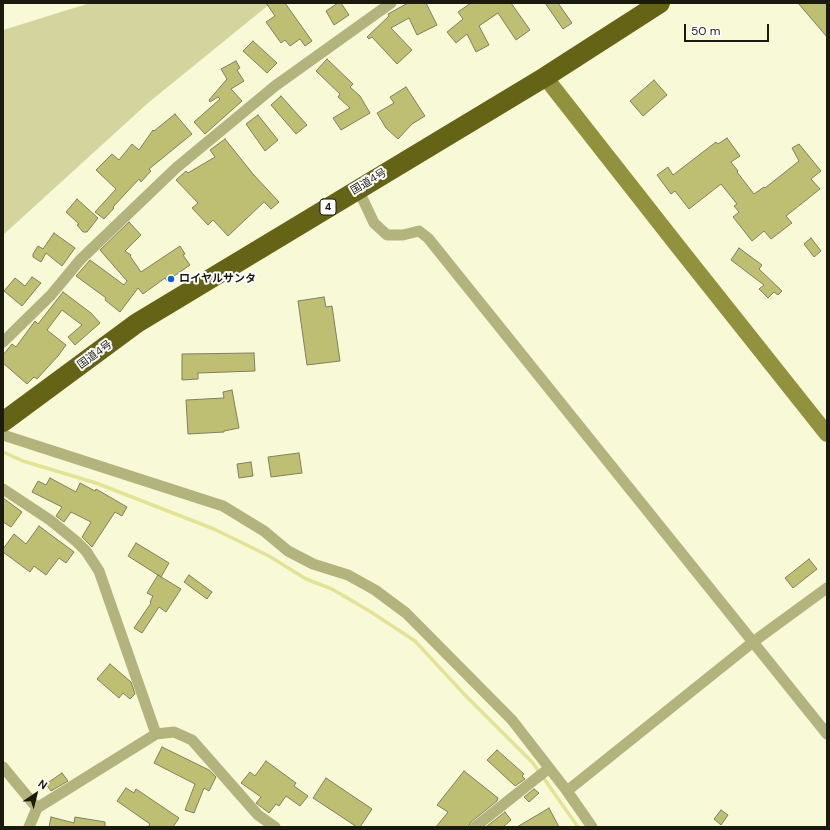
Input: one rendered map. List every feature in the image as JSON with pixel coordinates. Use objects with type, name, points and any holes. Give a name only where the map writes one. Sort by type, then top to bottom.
[{"type":"highway","name":"国道4号","points":[[3,422],[137,323],[545,76],[660,3]]},
{"type":"street","points":[[3,342],[51,295],[80,260],[176,168],[275,86],[391,3]]},
{"type":"street","points":[[545,76],[827,434]]},
{"type":"street","points":[[358,189],[374,223],[387,235],[402,235],[419,231],[428,238],[827,734]]},
{"type":"street","points":[[3,435],[223,506],[264,531],[288,551],[313,564],[348,575],[376,590],[406,612],[512,720],[543,773],[567,791],[592,827]]},
{"type":"street","points":[[3,489],[50,520],[77,542],[86,551],[99,570],[156,734]]},
{"type":"street","points":[[567,791],[754,642],[827,588]]},
{"type":"street","points":[[29,827],[37,808],[156,734],[174,732],[192,740],[258,815],[275,827]]},
{"type":"street","points":[[3,767],[37,808]]},
{"type":"street","points":[[475,827],[543,773]]},
{"type":"green space","points":[[90,3],[271,3],[148,103],[3,235],[3,30]]},
{"type":"building","points":[[266,3],[285,3],[312,41],[305,46],[300,39],[290,46],[285,40],[281,43],[266,22],[275,16]]},
{"type":"building","points":[[338,3],[341,3],[349,15],[334,25],[326,11]]},
{"type":"building","points":[[408,3],[426,3],[437,25],[417,35],[409,18],[391,28],[412,50],[397,64],[372,37],[369,39],[367,37],[389,16],[388,14]]},
{"type":"building","points":[[471,3],[511,3],[530,30],[516,40],[498,13],[479,26],[489,45],[476,52],[467,34],[456,43],[447,32],[463,19],[458,12]]},
{"type":"building","points":[[545,3],[558,3],[572,23],[563,29]]},
{"type":"building","points":[[798,3],[827,3],[827,37]]},
{"type":"building","points":[[253,41],[277,63],[267,73],[243,51]]},
{"type":"building","points":[[327,59],[353,84],[350,87],[360,96],[370,113],[341,130],[333,118],[350,108],[338,97],[340,94],[316,71]]},
{"type":"building","points":[[236,61],[240,68],[237,70],[244,81],[231,89],[242,101],[205,134],[194,122],[220,99],[218,97],[210,102],[209,100],[227,79],[221,69]]},
{"type":"building","points":[[654,80],[667,95],[643,116],[630,101]]},
{"type":"building","points":[[406,87],[425,116],[412,124],[398,139],[386,128],[377,113],[394,103],[390,97]]},
{"type":"building","points":[[281,96],[307,125],[296,134],[271,105]]},
{"type":"building","points":[[175,114],[192,134],[149,169],[151,171],[141,182],[139,179],[104,219],[95,212],[116,189],[96,170],[112,154],[119,160],[132,144],[139,150],[153,130],[154,131]]},
{"type":"building","points":[[258,115],[278,140],[265,151],[246,124]]},
{"type":"building","points":[[727,138],[740,156],[731,162],[754,194],[764,187],[765,188],[799,161],[792,148],[799,144],[821,171],[811,179],[820,189],[786,216],[792,223],[771,239],[764,231],[752,241],[733,217],[739,212],[734,206],[737,204],[721,184],[689,209],[675,191],[671,194],[657,175],[668,167],[673,175],[716,142],[718,144]]},
{"type":"building","points":[[225,139],[253,174],[279,202],[271,209],[264,202],[228,236],[213,220],[208,225],[192,208],[198,203],[176,180],[186,171],[188,173],[215,157],[210,150]]},
{"type":"building","points":[[77,199],[98,218],[87,232],[83,232],[77,225],[79,224],[66,212]]},
{"type":"building","points":[[129,222],[141,235],[125,251],[131,255],[130,256],[141,272],[180,246],[185,254],[183,255],[190,265],[167,281],[165,278],[143,294],[138,288],[120,312],[105,300],[106,298],[76,276],[90,260],[124,285],[127,281],[100,250]]},
{"type":"building","points":[[54,233],[75,248],[62,266],[46,253],[41,262],[33,257],[33,254],[38,246],[43,249]]},
{"type":"building","points":[[811,238],[821,251],[814,257],[804,244]]},
{"type":"building","points":[[739,248],[762,265],[759,269],[782,291],[778,295],[774,292],[768,298],[759,289],[764,285],[731,260]]},
{"type":"building","points":[[32,277],[41,283],[22,306],[4,291],[15,278],[25,286]]},
{"type":"building","points":[[63,292],[91,313],[100,323],[75,345],[68,337],[82,325],[62,310],[47,330],[66,345],[37,379],[34,377],[27,384],[3,363],[3,355],[12,344],[16,347],[35,321],[38,324]]},
{"type":"building","points":[[324,297],[326,307],[332,306],[340,361],[307,365],[298,301]]},
{"type":"building","points":[[254,353],[255,371],[198,373],[198,379],[182,380],[182,354]]},
{"type":"building","points":[[232,390],[239,428],[224,432],[188,434],[186,400],[224,398],[223,392]]},
{"type":"building","points":[[299,453],[302,473],[271,477],[268,457]]},
{"type":"building","points":[[251,462],[253,476],[239,478],[237,464]]},
{"type":"building","points":[[50,478],[76,492],[80,483],[95,491],[96,489],[127,507],[122,516],[115,512],[92,547],[82,537],[91,522],[71,512],[64,522],[56,516],[62,507],[32,492],[38,481],[46,485]]},
{"type":"building","points":[[3,498],[22,512],[11,527],[3,522]]},
{"type":"building","points":[[39,526],[74,552],[66,563],[59,558],[46,575],[34,566],[30,572],[3,552],[3,549],[14,534],[26,544]]},
{"type":"building","points":[[136,543],[169,563],[161,577],[128,556]]},
{"type":"building","points":[[809,559],[817,569],[793,588],[785,578]]},
{"type":"building","points":[[158,575],[181,589],[166,612],[159,607],[142,633],[134,628],[151,603],[150,602],[153,596],[147,593]]},
{"type":"building","points":[[189,575],[212,592],[207,599],[184,582]]},
{"type":"building","points":[[110,664],[131,682],[135,694],[130,699],[123,693],[119,698],[97,679]]},
{"type":"building","points":[[162,747],[209,770],[216,777],[209,791],[204,788],[194,813],[185,810],[195,784],[154,763]]},
{"type":"building","points":[[497,750],[524,774],[522,776],[525,779],[515,786],[487,760]]},
{"type":"building","points":[[266,761],[296,783],[294,786],[308,796],[300,806],[286,796],[279,806],[276,804],[269,813],[256,803],[261,797],[241,783],[250,772],[255,776]]},
{"type":"building","points":[[464,771],[498,798],[497,801],[471,822],[468,827],[436,827],[448,812],[437,805]]},
{"type":"building","points":[[62,773],[68,781],[51,791],[46,784]]},
{"type":"building","points":[[326,778],[372,809],[360,827],[357,827],[313,798]]},
{"type":"building","points":[[126,788],[134,793],[136,789],[179,818],[173,827],[148,827],[150,824],[117,801]]},
{"type":"building","points":[[534,789],[539,793],[529,802],[524,797]]},
{"type":"building","points":[[549,808],[559,827],[517,827],[544,811]]},
{"type":"building","points":[[721,810],[728,815],[721,825],[714,819]]},
{"type":"building","points":[[505,812],[511,820],[503,827],[486,827]]},
{"type":"building","points":[[51,817],[74,823],[75,817],[105,822],[105,827],[49,827]]},
{"type":"waterway","points":[[3,452],[23,461],[96,483],[214,529],[269,556],[306,579],[332,589],[371,612],[415,641],[464,694],[533,763],[578,827]]},
{"type":"place","name":"ロイヤルサンタ","points":[[171,279]]}]
